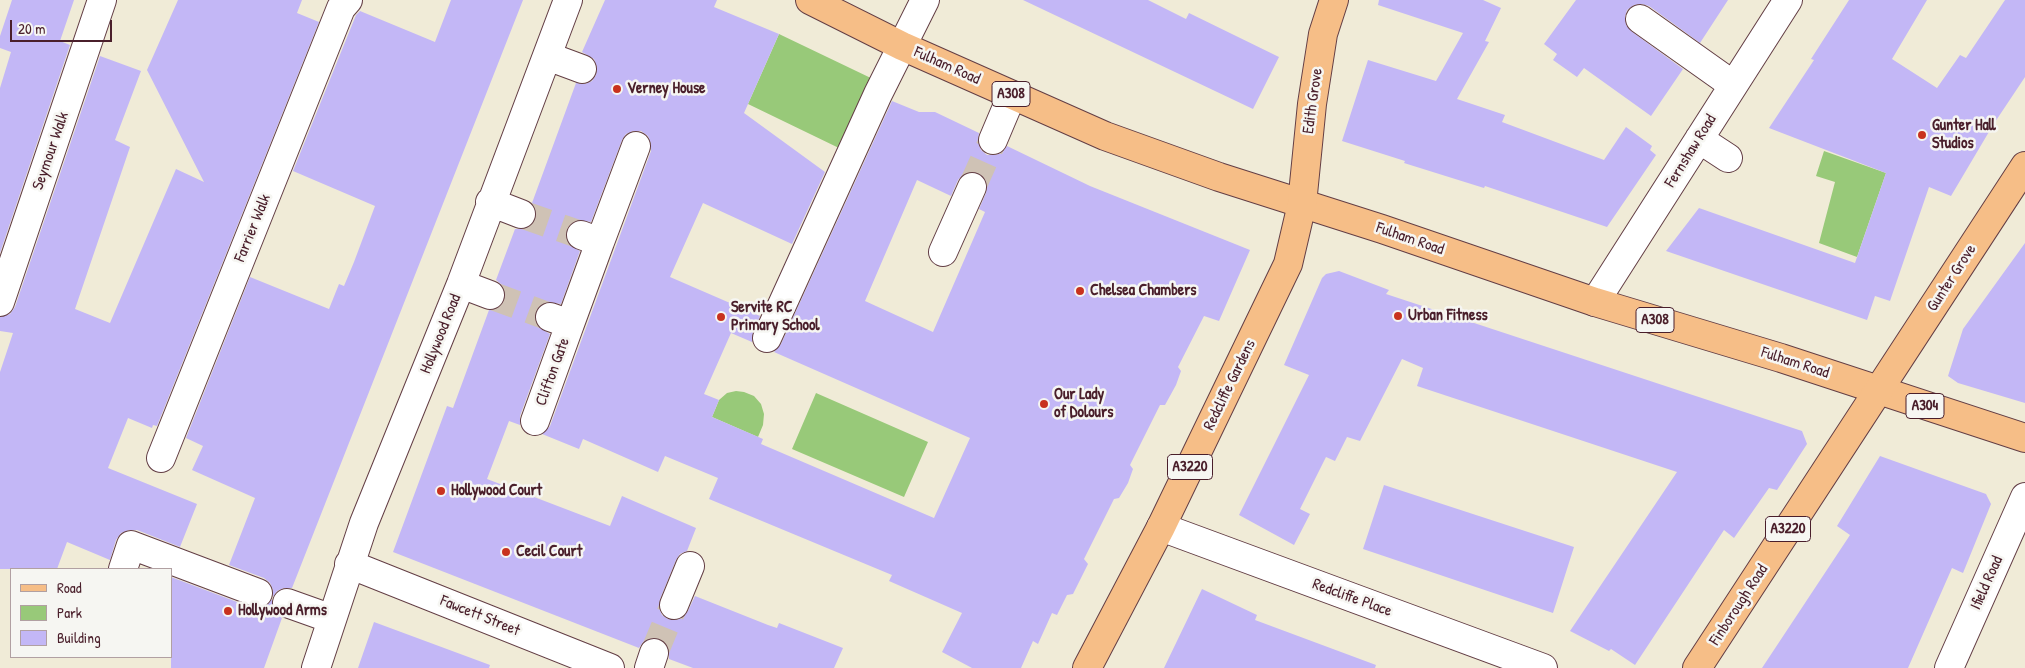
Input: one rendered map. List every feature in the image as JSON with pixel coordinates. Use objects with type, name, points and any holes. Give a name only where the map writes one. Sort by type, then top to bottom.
[{"type":"main road","name":"Fulham Road","points":[[810,0],[902,46],[1105,136],[1219,177],[1595,302],[1781,358],[2025,438]]},
{"type":"main road","name":"Edith Grove","points":[[1302,204],[1312,104],[1323,34],[1334,0]]},
{"type":"main road","name":"Gunter Grove","points":[[1879,391],[2025,166]]},
{"type":"main road","name":"Redcliffe Gardens","points":[[1087,668],[1161,527],[1288,264],[1302,204]]},
{"type":"main road","name":"Finborough Road","points":[[1697,668],[1879,391]]},
{"type":"street","name":"Seymour Walk","points":[[0,302],[102,0]]},
{"type":"street","name":"Farrier Walk","points":[[161,458],[341,8],[348,0]]},
{"type":"street","name":"Hollywood Road","points":[[316,668],[364,523],[461,284],[490,202],[568,0]]},
{"type":"street","points":[[767,338],[878,94],[925,0]]},
{"type":"street","name":"Fernshaw Road","points":[[1595,302],[1788,0]]},
{"type":"street","points":[[1640,18],[1733,85]]},
{"type":"street","points":[[547,56],[582,69]]},
{"type":"street","points":[[993,140],[1012,95]]},
{"type":"street","points":[[1699,139],[1728,158]]},
{"type":"street","name":"Clifton Gate","points":[[535,421],[560,320],[591,239],[636,146]]},
{"type":"street","points":[[943,252],[967,199]]},
{"type":"street","points":[[490,202],[521,214]]},
{"type":"street","points":[[461,284],[490,296]]},
{"type":"street","name":"Ifield Road","points":[[1949,668],[2025,498]]},
{"type":"street","name":"Redcliffe Place","points":[[1161,527],[1544,668]]},
{"type":"street","points":[[123,568],[131,545],[258,593]]},
{"type":"street","name":"Fawcett Street","points":[[349,564],[610,668]]},
{"type":"street","points":[[674,605],[690,566]]},
{"type":"street","points":[[287,603],[332,619]]},
{"type":"green space","points":[[779,34],[875,80],[841,149],[748,104]]},
{"type":"green space","points":[[1824,151],[1886,173],[1857,257],[1819,243],[1835,182],[1816,176]]},
{"type":"green space","points":[[736,391],[754,396],[761,404],[764,414],[763,425],[758,437],[712,417],[719,400],[727,393]]},
{"type":"green space","points":[[816,393],[928,442],[904,497],[792,449]]},
{"type":"building","points":[[12,0],[74,0],[60,41],[70,45],[0,253],[0,88],[11,52],[0,48],[0,36]]},
{"type":"building","points":[[178,0],[302,0],[297,13],[319,22],[157,426],[153,425],[152,428],[128,418],[108,468],[197,504],[180,547],[137,530],[129,530],[121,533],[116,540],[110,560],[67,542],[57,568],[0,569],[0,372],[13,333],[0,331],[0,317],[10,314],[15,307],[100,56],[141,71],[115,140],[130,147],[75,309],[110,323],[176,169],[204,182],[147,70]]},
{"type":"building","points":[[451,0],[523,0],[292,588],[284,588],[277,591],[273,597],[270,583],[264,578],[229,565],[255,498],[192,470],[203,446],[186,438],[250,277],[329,309],[339,284],[344,286],[354,262],[375,206],[293,171],[356,15],[360,11],[435,42]]},
{"type":"building","points":[[605,0],[717,0],[714,7],[779,34],[744,113],[825,172],[792,244],[703,203],[670,277],[760,316],[753,332],[752,342],[731,333],[704,394],[719,400],[712,417],[763,439],[761,444],[934,518],[970,438],[774,352],[781,344],[892,101],[919,112],[935,112],[979,133],[978,142],[981,150],[987,155],[1002,153],[1007,146],[1090,186],[1250,250],[1219,321],[1204,316],[1178,367],[1181,371],[1176,385],[1165,405],[1160,405],[1130,465],[1133,469],[1128,483],[1119,498],[1114,499],[1084,559],[1088,564],[1073,594],[1067,595],[1057,615],[1052,613],[1038,644],[1033,641],[1021,668],[972,668],[942,652],[962,613],[889,581],[892,575],[709,499],[718,478],[665,456],[658,472],[583,439],[579,449],[542,434],[550,426],[651,151],[648,136],[641,131],[633,131],[626,134],[622,140],[591,222],[578,220],[571,223],[567,229],[566,237],[569,245],[580,251],[561,304],[547,302],[540,305],[535,311],[538,327],[550,334],[520,416],[520,425],[509,421],[487,479],[610,526],[622,496],[696,528],[687,551],[680,554],[676,560],[660,599],[659,608],[662,615],[668,619],[676,620],[683,618],[695,596],[768,625],[777,628],[779,623],[843,648],[834,668],[693,668],[669,659],[669,649],[665,642],[659,638],[650,638],[643,642],[639,648],[393,552],[447,406],[453,408],[489,310],[499,307],[504,301],[505,292],[502,285],[496,280],[515,229],[524,229],[531,226],[535,220],[536,211],[532,203],[576,83],[585,84],[592,81],[596,75],[597,67],[594,59],[582,52]],"holes":[[[970,172],[979,173],[985,178],[987,185],[986,193],[979,209],[985,212],[933,332],[865,301],[917,180],[951,196],[958,180],[963,174]]]},
{"type":"building","points":[[1023,0],[1148,0],[1186,19],[1189,13],[1279,57],[1253,109]]},
{"type":"building","points":[[1379,0],[1483,0],[1501,8],[1485,41],[1489,42],[1457,99],[1505,115],[1502,122],[1604,160],[1626,127],[1652,146],[1650,150],[1656,155],[1607,227],[1485,186],[1484,188],[1404,163],[1405,161],[1342,141],[1368,60],[1436,81],[1463,33],[1378,5]]},
{"type":"building","points":[[1576,0],[1728,0],[1700,43],[1649,6],[1642,4],[1634,5],[1627,10],[1625,17],[1626,25],[1631,31],[1683,69],[1651,116],[1584,68],[1577,77],[1553,60],[1557,54],[1544,44]]},
{"type":"building","points":[[1849,0],[1927,0],[1892,59],[1937,88],[1960,55],[1966,58],[2005,0],[2025,0],[2025,77],[1993,125],[1951,196],[1929,187],[1890,301],[1875,296],[1867,320],[1666,251],[1699,208],[1855,263],[1886,173],[1769,128],[1814,60],[1811,59]]},
{"type":"building","points":[[2025,243],[2025,403],[1958,383],[1948,376],[1963,329]]},
{"type":"building","points":[[1339,271],[1389,290],[1386,294],[1802,431],[1807,444],[1777,490],[1769,488],[1734,538],[1724,530],[1635,665],[1611,649],[1609,651],[1570,631],[1677,472],[1417,386],[1423,368],[1402,359],[1360,441],[1347,437],[1335,461],[1326,457],[1300,509],[1310,514],[1294,545],[1239,515],[1309,375],[1284,365],[1322,278],[1326,274]]},
{"type":"building","points":[[1880,456],[1986,494],[1991,504],[1963,573],[1952,568],[1908,668],[1762,668],[1850,535],[1837,526]]},
{"type":"building","points":[[1384,485],[1574,547],[1553,613],[1363,549]]},
{"type":"building","points":[[172,577],[253,608],[261,608],[272,599],[275,613],[282,618],[264,668],[171,668]]},
{"type":"building","points":[[1202,589],[1257,615],[1255,620],[1376,665],[1375,668],[1164,668]]},
{"type":"building","points":[[374,622],[490,665],[489,668],[358,668]]},
{"type":"tunnel","points":[[972,187],[993,140]]},
{"type":"tunnel","points":[[521,214],[581,235]]},
{"type":"tunnel","points":[[490,295],[550,317]]},
{"type":"tunnel","points":[[654,653],[674,605]]},
{"type":"place","name":"Verney House","points":[[617,89]]},
{"type":"place","name":"Gunter Hall Studios","points":[[1922,135]]},
{"type":"place","name":"Chelsea Chambers","points":[[1080,291]]},
{"type":"place","name":"Urban Fitness","points":[[1398,316]]},
{"type":"place","name":"Servite RC Primary School","points":[[721,317]]},
{"type":"place","name":"Our Lady of Dolours","points":[[1044,404]]},
{"type":"place","name":"Hollywood Court","points":[[441,491]]},
{"type":"place","name":"Cecil Court","points":[[506,552]]},
{"type":"place","name":"Hollywood Arms","points":[[228,611]]}]
